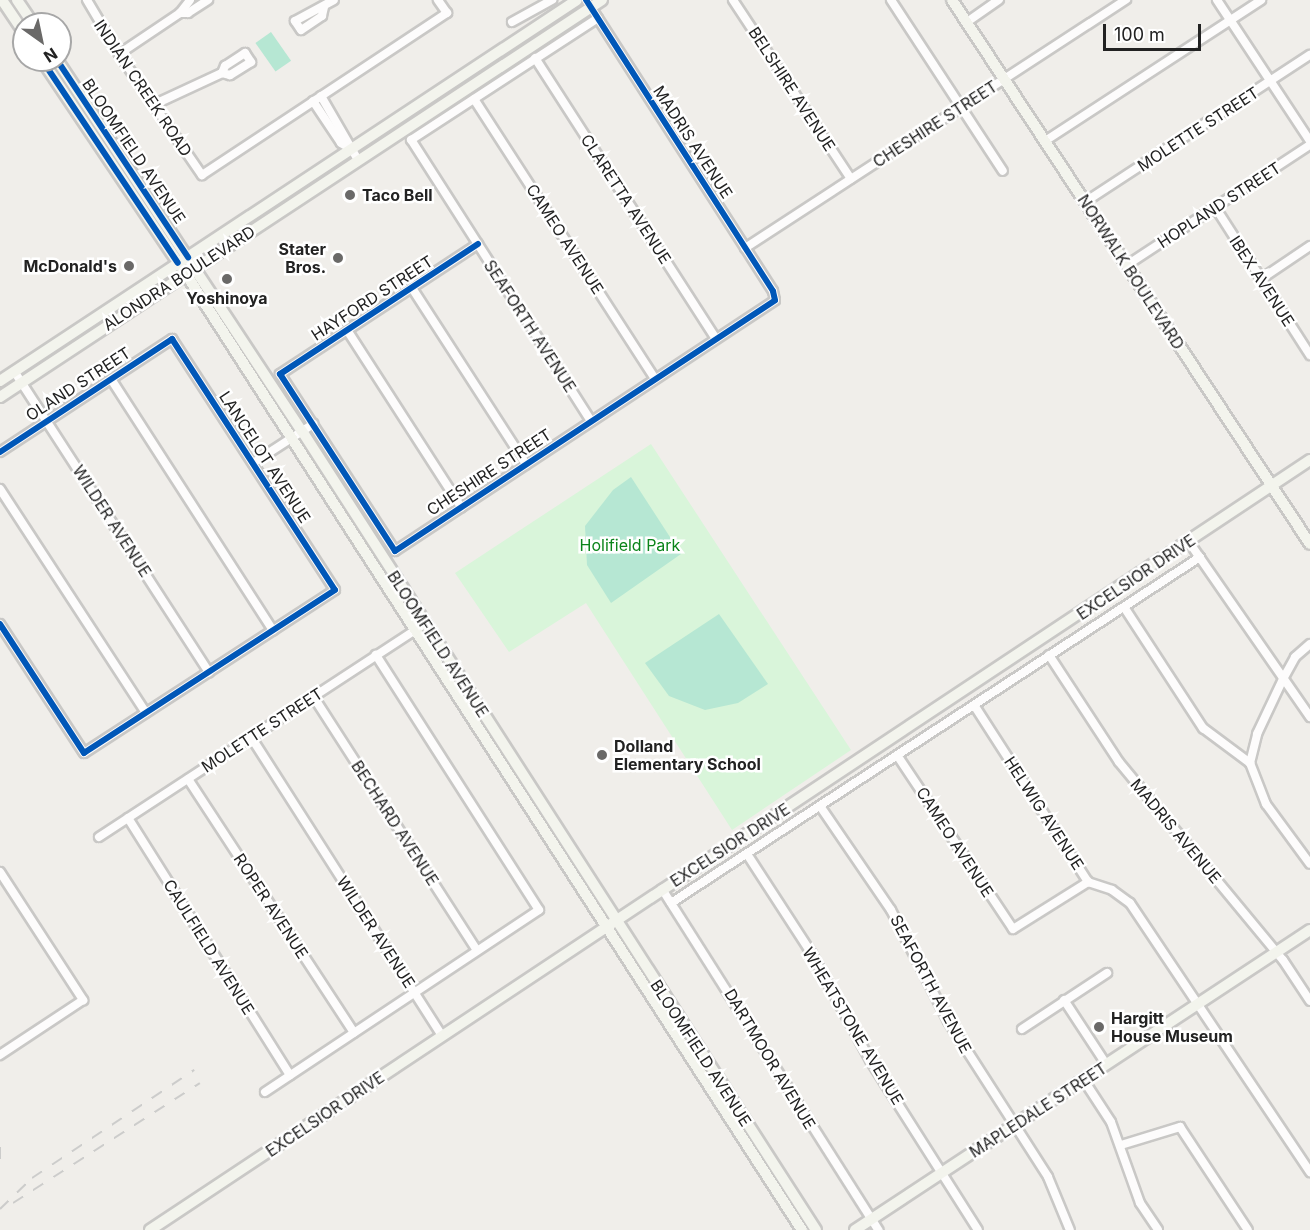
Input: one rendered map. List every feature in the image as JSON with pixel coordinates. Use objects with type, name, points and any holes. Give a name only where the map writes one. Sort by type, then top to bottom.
[{"type":"main road","points":[[2,0],[12,15]]},
{"type":"main road","name":"ALONDRA BOULEVARD","points":[[0,381],[577,0]]},
{"type":"main road","name":"ALONDRA BOULEVARD","points":[[0,397],[589,4],[602,0]]},
{"type":"main road","name":"NORWALK BOULEVARD","points":[[952,0],[1310,544]]},
{"type":"main road","name":"BLOOMFIELD AVENUE","points":[[50,72],[178,263],[414,631],[816,1230]]},
{"type":"main road","name":"BLOOMFIELD AVENUE","points":[[65,72],[188,256],[425,624],[801,1230]]},
{"type":"main road","points":[[282,194],[290,205]]},
{"type":"main road","points":[[235,351],[245,344]]},
{"type":"main road","name":"EXCELSIOR DRIVE","points":[[150,1230],[1310,460]]},
{"type":"main road","name":"MAPLEDALE STREET","points":[[855,1230],[1310,930]]},
{"type":"main road","points":[[800,1205],[794,1219],[809,1220]]},
{"type":"street","name":"INDIAN CREEK ROAD","points":[[87,0],[119,54],[202,175],[317,99]]},
{"type":"street","points":[[119,54],[180,13],[190,0]]},
{"type":"street","points":[[180,13],[188,13],[208,0]]},
{"type":"street","points":[[324,7],[334,0]]},
{"type":"street","points":[[358,160],[351,149],[341,143],[317,99],[447,14],[438,0]]},
{"type":"street","points":[[512,22],[552,0]]},
{"type":"street","name":"BELSHIRE AVENUE","points":[[733,0],[851,179]]},
{"type":"street","points":[[891,0],[1003,171]]},
{"type":"street","points":[[967,22],[999,0]]},
{"type":"street","name":"CHESHIRE STREET","points":[[745,248],[1126,0]]},
{"type":"street","points":[[1217,0],[1310,143]]},
{"type":"street","points":[[1045,141],[1261,0]]},
{"type":"street","name":"MADRIS AVENUE","points":[[589,4],[745,248],[775,300]]},
{"type":"street","points":[[474,99],[598,18]]},
{"type":"street","name":"MOLETTE STREET","points":[[1085,202],[1310,55]]},
{"type":"street","name":"CLARETTA AVENUE","points":[[535,58],[716,339]]},
{"type":"street","points":[[153,105],[222,73]]},
{"type":"street","name":"SEAFORTH AVENUE","points":[[474,99],[411,140],[591,421]]},
{"type":"street","name":"CAMEO AVENUE","points":[[474,99],[655,379]]},
{"type":"street","name":"HOPLAND STREET","points":[[1127,265],[1310,143]]},
{"type":"street","name":"IBEX AVENUE","points":[[1215,207],[1309,351]]},
{"type":"street","name":"HAYFORD STREET","points":[[280,374],[478,244]]},
{"type":"street","points":[[1261,279],[1310,246]]},
{"type":"street","points":[[412,288],[526,464]]},
{"type":"street","name":"CHESHIRE STREET","points":[[280,374],[395,551],[775,300]]},
{"type":"street","points":[[347,330],[461,507]]},
{"type":"street","name":"OLAND STREET","points":[[0,452],[172,339]]},
{"type":"street","name":"LANCELOT AVENUE","points":[[172,339],[335,590],[273,630]]},
{"type":"street","name":"WILDER AVENUE","points":[[14,371],[209,672]]},
{"type":"street","points":[[0,624],[84,753],[273,630],[111,379]]},
{"type":"street","points":[[252,463],[312,424]]},
{"type":"street","points":[[0,489],[146,713]]},
{"type":"street","points":[[1189,542],[1310,717]]},
{"type":"street","name":"EXCELSIOR DRIVE","points":[[671,903],[1200,557]]},
{"type":"street","points":[[1124,607],[1203,728],[1250,763],[1266,804],[1310,864]]},
{"type":"street","name":"MOLETTE STREET","points":[[99,837],[425,624]]},
{"type":"street","points":[[1250,763],[1257,734],[1283,679],[1295,657],[1310,644]]},
{"type":"street","points":[[265,1092],[539,910],[376,655]]},
{"type":"street","name":"MADRIS AVENUE","points":[[1049,655],[1119,762],[1276,952],[1310,1001]]},
{"type":"street","name":"BECHARD AVENUE","points":[[313,696],[477,950]]},
{"type":"street","name":"HELWIG AVENUE","points":[[974,705],[1088,882],[1112,890],[1130,903],[1310,1172]]},
{"type":"street","name":"WILDER AVENUE","points":[[251,737],[442,1036]]},
{"type":"street","name":"CAMEO AVENUE","points":[[897,755],[1013,930],[1088,882]]},
{"type":"street","name":"ROPER AVENUE","points":[[188,779],[354,1033]]},
{"type":"street","name":"SEAFORTH AVENUE","points":[[820,806],[891,910],[948,1021],[1048,1177],[1070,1230]]},
{"type":"street","name":"CAULFIELD AVENUE","points":[[128,818],[290,1076]]},
{"type":"street","name":"WHEATSTONE AVENUE","points":[[747,854],[812,954],[870,1060],[978,1230]]},
{"type":"street","points":[[0,872],[83,1000],[0,1055]]},
{"type":"street","name":"DARTMOOR AVENUE","points":[[662,890],[878,1230]]},
{"type":"street","points":[[1022,1029],[1107,973]]},
{"type":"street","points":[[1064,1000],[1106,1064]]},
{"type":"street","points":[[1083,1079],[1121,1145],[1140,1203],[1158,1230]]},
{"type":"street","points":[[1121,1145],[1180,1126],[1248,1230]]},
{"type":"green space","points":[[271,32],[291,61],[276,72],[255,43]]},
{"type":"green space","name":"Holifield Park","points":[[651,444],[851,750],[732,830],[586,603],[509,652],[455,573]]},
{"type":"green space","points":[[631,477],[681,554],[611,603],[587,565],[585,526],[613,490]]},
{"type":"green space","points":[[719,614],[768,684],[738,703],[705,710],[669,696],[645,663]]},
{"type":"railway","points":[[0,1209],[32,1178],[194,1070]]},
{"type":"railway","points":[[13,1203],[200,1083]]},
{"type":"railway","points":[[0,1147],[0,1164]]},
{"type":"cycle path","points":[[478,244],[280,374],[395,551],[775,300],[773,291],[586,0]]},
{"type":"cycle path","points":[[50,72],[178,263]]},
{"type":"cycle path","points":[[65,72],[188,257]]},
{"type":"cycle path","points":[[0,452],[172,339],[335,590],[84,753],[0,624]]},
{"type":"place","name":"Taco Bell","points":[[350,195]]},
{"type":"place","name":"Stater Bros.","points":[[338,258]]},
{"type":"place","name":"McDonald's","points":[[129,266]]},
{"type":"place","name":"Yoshinoya","points":[[227,279]]},
{"type":"place","name":"Dolland Elementary School","points":[[602,755]]},
{"type":"place","name":"Hargitt House Museum","points":[[1099,1027]]}]
